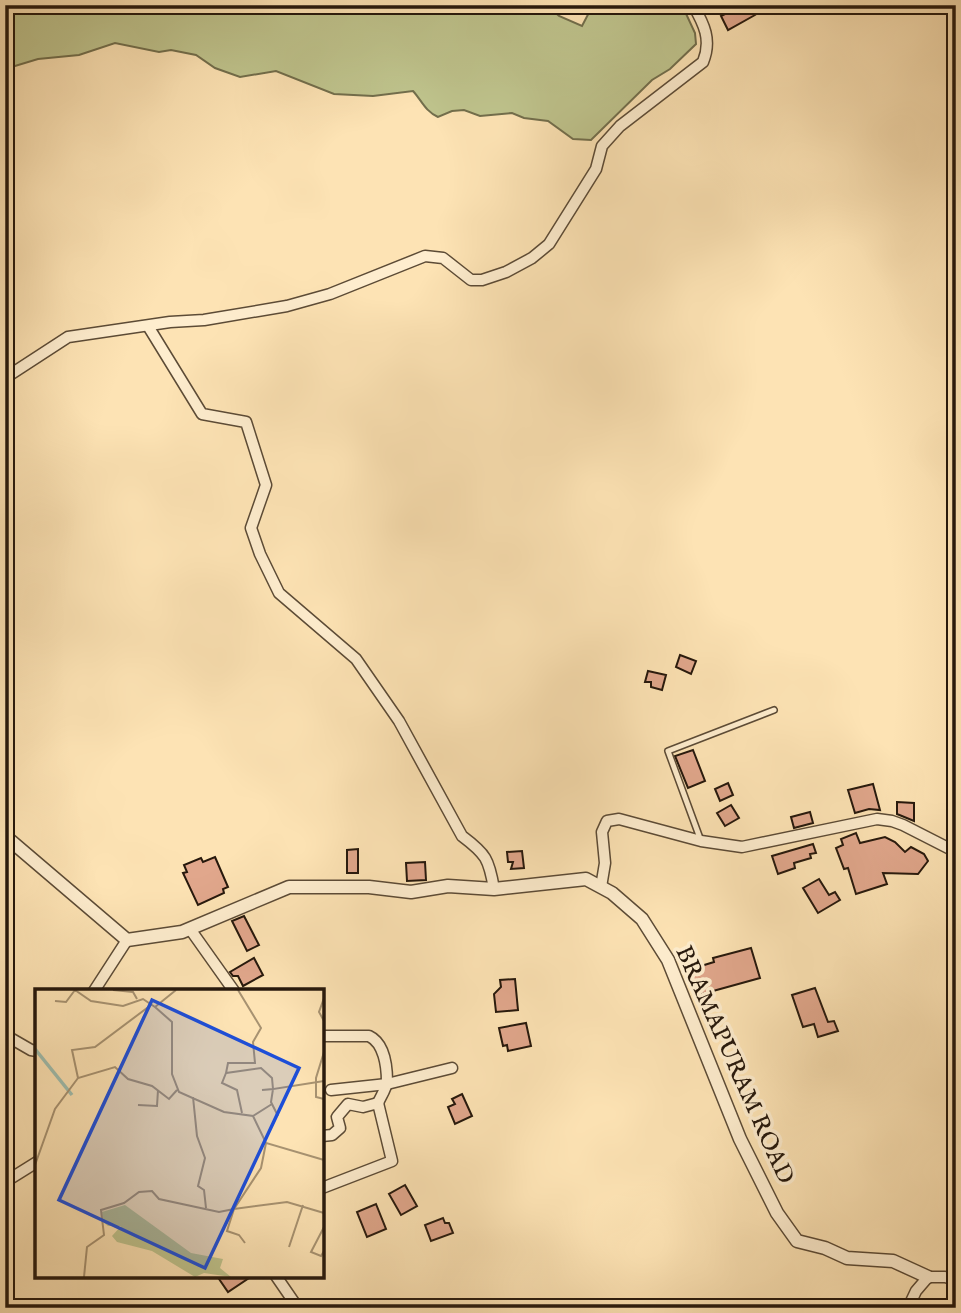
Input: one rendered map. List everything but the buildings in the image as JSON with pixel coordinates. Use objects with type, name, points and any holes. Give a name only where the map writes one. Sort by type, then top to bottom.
[{"type":"street","points":[[5,378],[68,337],[170,322],[204,320],[287,306],[330,294],[425,256],[443,258],[471,280],[482,280],[506,272],[532,258],[549,244],[584,191],[596,169],[602,146],[620,126],[703,62],[707,51],[705,25],[693,5]]},
{"type":"street","points":[[148,326],[202,414],[246,422],[266,485],[251,528],[279,593],[356,659],[379,689],[462,836],[481,850],[490,867],[494,889]]},
{"type":"street","points":[[601,887],[605,863],[602,832],[607,821],[619,820],[701,841],[742,847],[877,819],[904,825],[956,852]]},
{"type":"street","points":[[5,836],[127,940],[95,989]]},
{"type":"street","name":"BRAMAPURAM ROAD","points":[[127,940],[190,929],[289,887],[369,887],[411,892],[448,886],[494,889],[586,879],[612,893],[642,919],[668,960],[740,1139],[777,1213],[797,1241],[825,1248],[847,1258],[893,1261],[928,1277]]},
{"type":"street","points":[[190,929],[233,989]]},
{"type":"street","points":[[5,1035],[35,1051]]},
{"type":"street","points":[[324,1035],[369,1036],[374,1038],[382,1050],[387,1084],[378,1103],[392,1161],[324,1187]]},
{"type":"street","points":[[331,1090],[387,1084],[452,1069]]},
{"type":"street","points":[[324,1136],[332,1135],[340,1128],[337,1117],[348,1104],[363,1107],[378,1103]]},
{"type":"street","points":[[5,1182],[35,1163]]},
{"type":"street","points":[[908,1308],[928,1277],[956,1278]]},
{"type":"street","points":[[277,1278],[298,1308]]},
{"type":"lane","points":[[701,841],[668,751],[774,710]]},
{"type":"green space","points":[[5,5],[547,5],[559,16],[582,26],[593,5],[682,5],[695,33],[696,44],[670,69],[652,80],[591,140],[573,139],[548,121],[524,118],[512,113],[480,116],[464,110],[452,111],[438,117],[427,109],[413,91],[373,96],[334,94],[276,71],[240,77],[215,68],[196,55],[171,50],[159,52],[115,43],[79,55],[5,66]]}]
